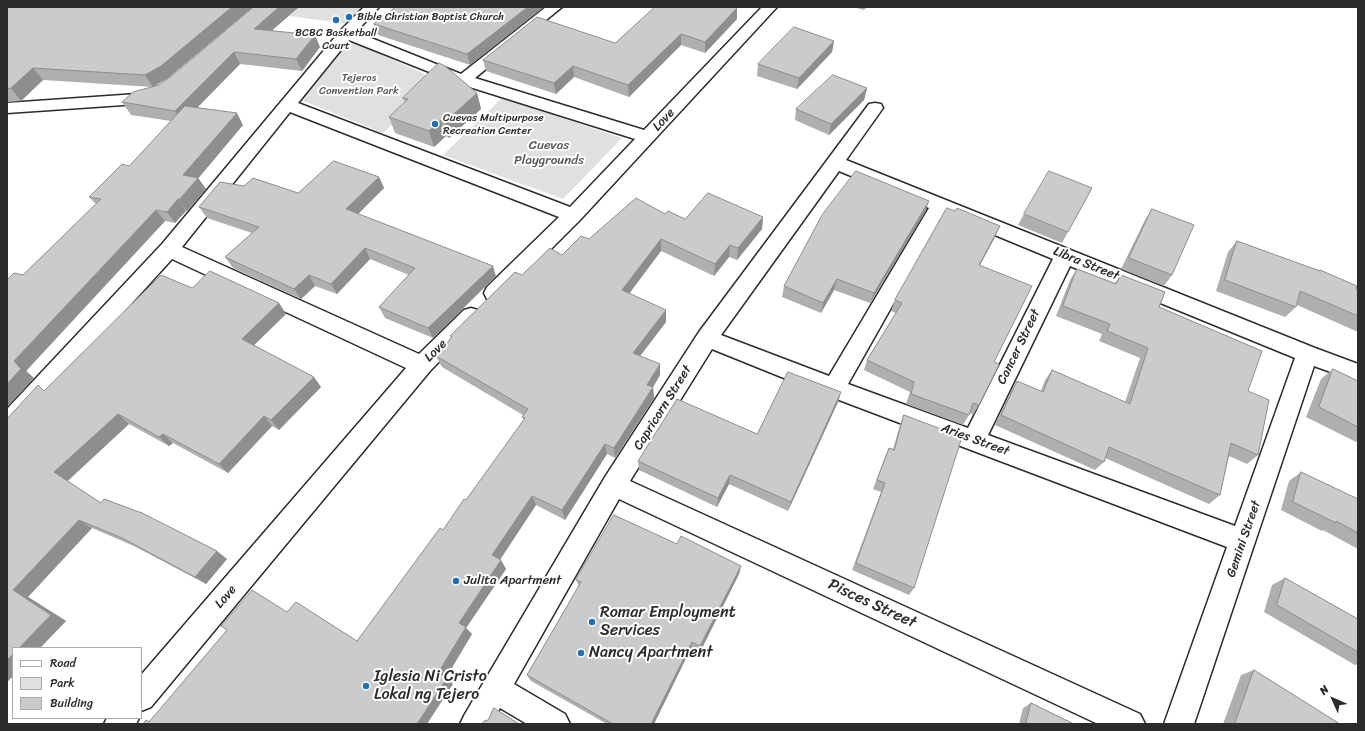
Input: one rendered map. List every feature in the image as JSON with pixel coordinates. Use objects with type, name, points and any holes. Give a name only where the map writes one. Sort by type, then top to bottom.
[{"type":"street","points":[[7,425],[169,249],[346,33],[372,7]]},
{"type":"street","points":[[463,80],[555,7]]},
{"type":"street","name":"Love","points":[[142,696],[422,365],[573,215],[770,7]]},
{"type":"street","points":[[346,33],[463,80],[648,137]]},
{"type":"street","points":[[7,108],[138,99],[160,92],[170,86]]},
{"type":"street","points":[[287,105],[573,215]]},
{"type":"street","name":"Capricorn Street","points":[[475,724],[614,485],[707,338],[837,163],[875,108]]},
{"type":"street","name":"Libra Street","points":[[837,163],[1307,354],[1358,373]]},
{"type":"street","points":[[834,388],[940,204]]},
{"type":"street","points":[[169,249],[422,365]]},
{"type":"street","name":"Cancer Street","points":[[974,439],[1065,255]]},
{"type":"street","name":"Aries Street","points":[[707,338],[834,388],[1243,540]]},
{"type":"street","name":"Gemini Street","points":[[1179,724],[1307,354]]},
{"type":"street","name":"Pisces Street","points":[[614,485],[1130,724]]},
{"type":"street","points":[[496,690],[555,724]]},
{"type":"green space","name":"BCBC Basketball Court","points":[[299,7],[366,7],[349,24],[289,16]]},
{"type":"green space","name":"Tejeros Convention Park","points":[[348,40],[438,80],[383,133],[301,100]]},
{"type":"green space","name":"Cuevas Playgrounds","points":[[502,98],[622,138],[563,199],[443,155]]},
{"type":"building","points":[[7,7],[232,7],[161,66],[145,75],[33,68],[11,88],[7,89]]},
{"type":"building","points":[[254,7],[279,7],[254,29],[315,35],[296,59],[234,52],[175,111],[122,102],[133,92],[159,85]]},
{"type":"building","points":[[396,7],[528,7],[467,54],[374,24]]},
{"type":"building","points":[[655,7],[737,8],[705,42],[681,34],[628,85],[573,66],[554,83],[483,60],[537,17],[615,43]]},
{"type":"building","points":[[794,27],[834,41],[799,78],[758,64]]},
{"type":"building","points":[[439,63],[445,66],[477,93],[445,122],[441,120],[429,131],[389,117],[408,99],[403,98]]},
{"type":"building","points":[[833,75],[867,88],[831,124],[796,109]]},
{"type":"building","points":[[185,106],[237,113],[183,175],[198,178],[167,212],[156,210],[14,361],[21,369],[7,384],[7,280],[14,273],[23,275],[101,199],[89,197],[122,164],[129,166]]},
{"type":"building","points":[[334,161],[379,177],[346,209],[493,266],[428,328],[379,307],[415,268],[365,248],[331,284],[309,275],[294,289],[225,257],[259,227],[199,207],[220,182],[244,186],[253,178],[298,193]]},
{"type":"building","points":[[856,171],[929,201],[874,293],[837,279],[823,303],[784,286],[822,215]]},
{"type":"building","points":[[1049,171],[1092,188],[1068,232],[1024,214]]},
{"type":"building","points":[[708,193],[763,217],[738,248],[730,245],[715,264],[661,239],[622,290],[666,310],[633,353],[660,364],[647,385],[653,387],[614,448],[605,444],[562,510],[532,496],[492,555],[501,560],[459,623],[466,627],[438,673],[447,678],[417,724],[143,724],[146,720],[149,722],[227,630],[221,626],[252,590],[287,612],[296,602],[357,641],[440,528],[443,530],[464,499],[466,500],[525,418],[522,417],[528,409],[436,356],[452,337],[450,336],[515,272],[522,275],[550,248],[562,255],[581,236],[589,239],[636,198],[665,214],[668,211],[685,219]]},
{"type":"building","points":[[947,208],[955,211],[957,208],[1000,226],[979,265],[1032,286],[994,362],[999,364],[997,369],[979,405],[973,403],[969,415],[911,394],[914,382],[867,360],[902,303],[895,300]]},
{"type":"building","points":[[1152,209],[1194,225],[1172,275],[1129,258]]},
{"type":"building","points":[[1237,241],[1320,270],[1357,286],[1358,316],[1300,291],[1296,307],[1225,280]]},
{"type":"building","points":[[1077,269],[1116,284],[1121,275],[1165,292],[1159,307],[1262,351],[1248,391],[1269,400],[1258,455],[1231,443],[1220,495],[1109,447],[1104,462],[1001,415],[1017,381],[1043,392],[1052,370],[1130,404],[1148,348],[1107,331],[1110,324],[1063,306]]},
{"type":"building","points":[[210,271],[279,303],[242,339],[314,377],[271,420],[264,416],[219,464],[163,434],[159,437],[118,414],[54,472],[101,503],[104,499],[142,513],[217,551],[195,577],[122,538],[79,520],[13,590],[51,615],[20,647],[12,647],[12,655],[7,660],[7,419],[38,385],[44,391],[161,275],[192,288]]},
{"type":"building","points":[[1333,369],[1358,381],[1358,427],[1319,407]]},
{"type":"building","points":[[788,372],[841,392],[791,502],[730,475],[718,498],[638,461],[677,399],[757,434]]},
{"type":"building","points":[[904,415],[962,437],[914,588],[856,563],[885,483],[877,480],[889,448],[894,450]]},
{"type":"building","points":[[1301,472],[1358,499],[1358,533],[1336,521],[1336,523],[1293,502]]},
{"type":"building","points":[[614,515],[677,544],[681,536],[741,566],[700,646],[692,642],[651,724],[613,724],[527,675],[581,582],[576,580]]},
{"type":"building","points":[[1285,578],[1358,619],[1358,652],[1277,605]]},
{"type":"building","points":[[1254,670],[1340,724],[1235,724]]},
{"type":"building","points":[[1031,703],[1074,724],[1026,724]]},
{"type":"building","points":[[494,708],[519,724],[482,724],[484,721],[488,720]]},
{"type":"place","name":"Bible Christian Baptist Church","points":[[349,17]]},
{"type":"place","name":"BCBC Basketball Court","points":[[336,20]]},
{"type":"place","name":"Cuevas Multipurpose Recreation Center","points":[[435,124]]},
{"type":"place","name":"Julita Apartment","points":[[456,581]]},
{"type":"place","name":"Romar Employment Services","points":[[592,622]]},
{"type":"place","name":"Nancy Apartment","points":[[581,653]]},
{"type":"place","name":"Iglesia Ni Cristo Lokal ng Tejero","points":[[366,686]]}]
